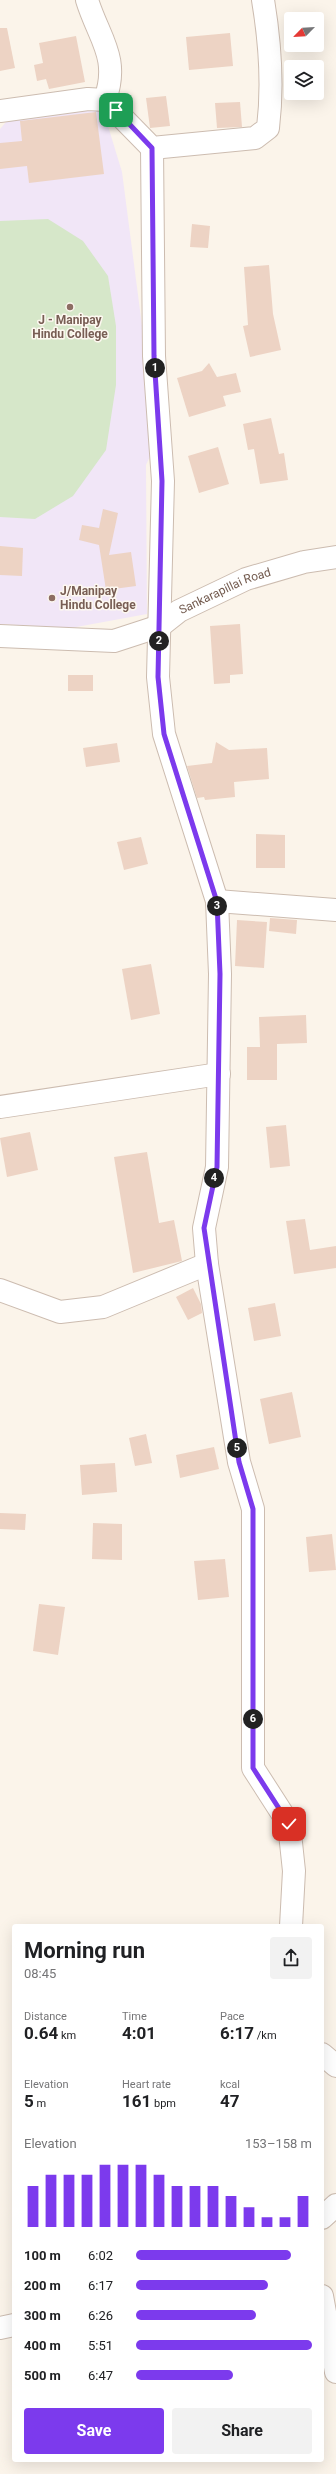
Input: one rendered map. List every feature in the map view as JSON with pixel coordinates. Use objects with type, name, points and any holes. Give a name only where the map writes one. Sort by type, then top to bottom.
[{"type":"street","points":[[87,0],[106,46],[110,63],[112,82],[105,100]]},
{"type":"street","points":[[152,148],[255,138],[265,133],[268,128],[270,115],[270,86],[263,0]]},
{"type":"street","points":[[0,112],[88,99],[105,100],[152,148],[154,356],[162,481],[158,677],[164,734],[217,902],[220,974],[217,1167],[204,1228],[208,1264],[239,1462],[253,1509],[253,1768],[289,1824],[294,1871],[291,1924]]},
{"type":"street","name":"Sankarapillai Road","points":[[0,636],[114,641],[160,626],[179,611],[246,579],[304,562],[336,557]]},
{"type":"street","points":[[217,902],[336,910]]},
{"type":"street","points":[[0,1107],[219,1074]]},
{"type":"street","points":[[0,1290],[60,1312],[103,1307],[208,1264]]},
{"type":"street","points":[[324,2056],[336,2066]]},
{"type":"street","points":[[324,2216],[336,2205]]},
{"type":"street","points":[[324,2228],[336,2226]]},
{"type":"street","points":[[324,2307],[336,2372]]},
{"type":"street","points":[[0,2328],[12,2325]]},
{"type":"shaded area","name":"J - Manipay Hindu College","points":[[101,103],[122,172],[157,441],[146,465],[147,614],[71,628],[0,624],[0,129],[14,113]]},
{"type":"green space","points":[[48,219],[83,241],[108,276],[116,326],[116,385],[106,450],[73,496],[35,519],[0,517],[0,221]]},
{"type":"building","points":[[0,28],[7,28],[15,68],[0,71]]},
{"type":"building","points":[[230,33],[233,66],[189,70],[186,37]]},
{"type":"building","points":[[76,36],[85,82],[49,89],[46,79],[37,81],[34,65],[43,63],[39,43]]},
{"type":"building","points":[[166,96],[170,126],[150,128],[146,98]]},
{"type":"building","points":[[240,102],[242,127],[217,128],[215,103]]},
{"type":"building","points":[[96,112],[104,174],[29,183],[27,166],[0,169],[0,143],[22,141],[20,121]]},
{"type":"building","points":[[192,224],[210,226],[208,248],[190,247]]},
{"type":"building","points":[[269,265],[273,314],[281,350],[250,357],[243,326],[248,325],[244,267]]},
{"type":"building","points":[[209,363],[217,377],[236,373],[241,392],[223,396],[226,406],[189,417],[177,378],[202,371]]},
{"type":"building","points":[[271,418],[279,454],[284,453],[288,480],[260,484],[254,449],[248,450],[243,424]]},
{"type":"building","points":[[218,447],[229,484],[199,493],[188,456]]},
{"type":"building","points":[[103,509],[118,513],[109,555],[131,552],[136,586],[106,590],[99,545],[79,540],[82,525],[99,528]]},
{"type":"building","points":[[0,546],[23,548],[22,576],[0,575]]},
{"type":"building","points":[[240,624],[243,674],[230,675],[230,683],[214,684],[210,626]]},
{"type":"building","points":[[68,675],[93,675],[93,691],[68,691]]},
{"type":"building","points":[[216,742],[229,750],[267,748],[269,779],[234,782],[235,797],[205,800],[204,797],[197,798],[187,766],[212,763]]},
{"type":"building","points":[[117,743],[120,762],[86,767],[83,748]]},
{"type":"building","points":[[256,834],[285,835],[285,868],[256,868]]},
{"type":"building","points":[[141,837],[148,864],[124,870],[117,842]]},
{"type":"building","points":[[270,918],[297,920],[296,934],[269,931]]},
{"type":"building","points":[[237,920],[267,922],[264,968],[235,966]]},
{"type":"building","points":[[151,964],[160,1014],[131,1020],[122,969]]},
{"type":"building","points":[[306,1015],[307,1043],[277,1044],[277,1080],[247,1080],[247,1047],[260,1047],[259,1017]]},
{"type":"building","points":[[286,1125],[290,1166],[270,1168],[266,1127]]},
{"type":"building","points":[[30,1132],[38,1170],[7,1177],[0,1138]]},
{"type":"building","points":[[147,1152],[159,1223],[174,1220],[182,1261],[133,1273],[114,1157]]},
{"type":"building","points":[[305,1219],[310,1250],[336,1246],[336,1268],[294,1274],[286,1221]]},
{"type":"building","points":[[193,1288],[201,1304],[202,1313],[188,1320],[176,1297]]},
{"type":"building","points":[[275,1303],[281,1336],[254,1341],[248,1308]]},
{"type":"building","points":[[292,1392],[301,1437],[269,1444],[260,1399]]},
{"type":"building","points":[[146,1434],[152,1463],[135,1466],[129,1438]]},
{"type":"building","points":[[214,1447],[219,1469],[180,1478],[176,1455]]},
{"type":"building","points":[[115,1463],[117,1492],[82,1495],[80,1465]]},
{"type":"building","points":[[0,1513],[26,1514],[25,1530],[0,1529]]},
{"type":"building","points":[[93,1523],[122,1524],[122,1560],[92,1559]]},
{"type":"building","points":[[332,1534],[336,1570],[309,1572],[306,1537]]},
{"type":"building","points":[[225,1559],[229,1597],[198,1600],[194,1561]]},
{"type":"building","points":[[39,1604],[65,1607],[58,1655],[33,1651]]},
{"type":"place","name":"J - Manipay Hindu College","points":[[70,307]]},
{"type":"place","name":"J/Manipay Hindu College","points":[[52,598]]},
{"type":"route","points":[[116,110],[152,148],[154,356],[162,481],[158,677],[164,734],[217,902],[220,974],[217,1167],[204,1228],[208,1264],[239,1462],[253,1509],[253,1768],[289,1824]]}]
